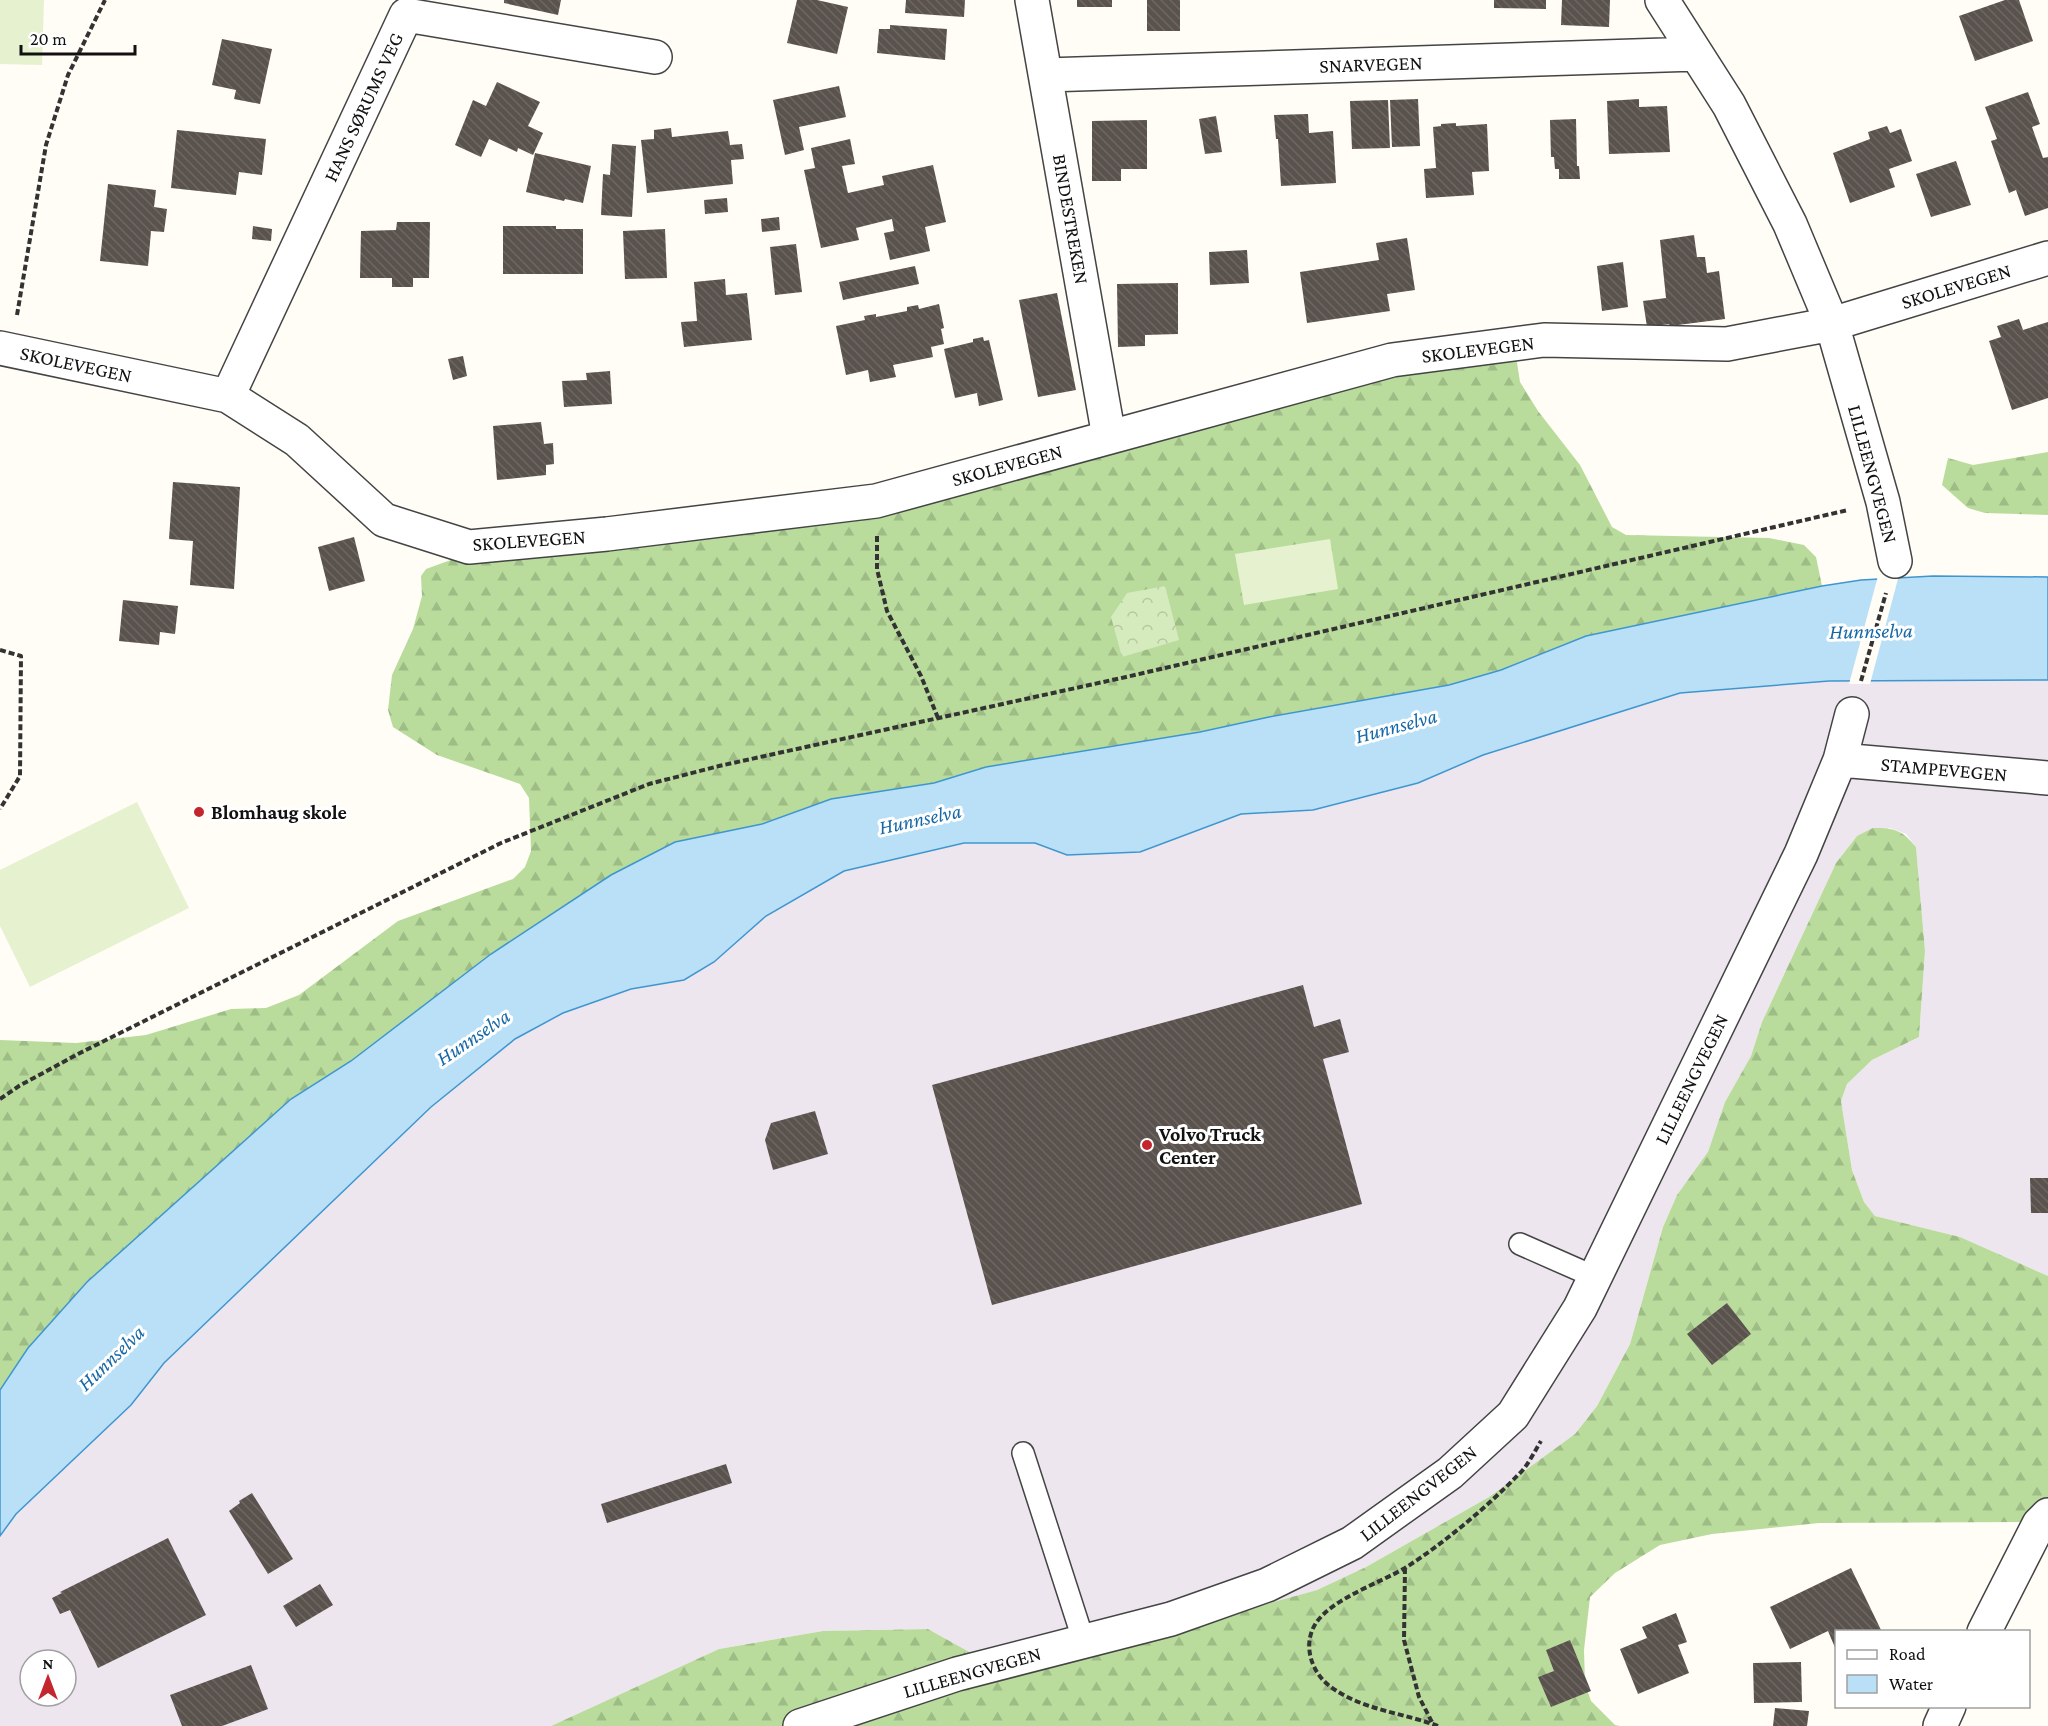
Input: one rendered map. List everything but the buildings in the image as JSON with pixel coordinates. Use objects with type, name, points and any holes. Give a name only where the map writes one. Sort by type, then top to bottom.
[{"type":"street","name":"BINDESTREKEN","points":[[1032,0],[1109,437]]},
{"type":"street","name":"LILLEENGVEGEN","points":[[1662,0],[1729,105],[1790,224],[1832,324],[1883,502],[1892,540],[1894,561]]},
{"type":"street","name":"HANS SØRUMS VEG","points":[[228,396],[406,15],[655,57]]},
{"type":"street","name":"SNARVEGEN","points":[[1046,75],[1696,54]]},
{"type":"street","name":"SKOLEVEGEN","points":[[0,348],[228,396],[297,440],[384,520],[469,547],[607,534],[876,501],[1392,360],[1544,340],[1727,344],[1832,324],[2048,258]]},
{"type":"street","name":"LILLEENGVEGEN","points":[[800,1726],[957,1674],[1171,1619],[1267,1585],[1352,1543],[1450,1473],[1513,1415],[1580,1308],[1801,854],[1840,760],[1852,714]]},
{"type":"street","name":"STAMPEVEGEN","points":[[1840,760],[2048,778]]},
{"type":"street","points":[[1985,1630],[2039,1524],[2048,1515]]},
{"type":"street","points":[[1940,1726],[1949,1708]]},
{"type":"lane","points":[[1520,1244],[1595,1277]]},
{"type":"lane","points":[[1023,1453],[1084,1642]]},
{"type":"path","points":[[37,356],[17,330],[17,311],[46,145],[68,75],[105,0]]},
{"type":"path","points":[[876,501],[878,569],[887,611],[921,676],[938,718]]},
{"type":"path","points":[[0,1099],[78,1054],[501,843],[649,784],[718,766],[1126,677],[1883,502]]},
{"type":"path","name":"LILLEENGVEGEN","points":[[1852,714],[1894,561]]},
{"type":"path","points":[[0,650],[21,656],[20,776],[0,809]]},
{"type":"path","points":[[1438,1726],[1355,1700],[1331,1688],[1319,1677],[1312,1662],[1309,1638],[1315,1624],[1322,1616],[1358,1592],[1405,1568],[1461,1527]]},
{"type":"path","points":[[1405,1568],[1404,1640],[1419,1697],[1433,1724]]},
{"type":"shaded area","points":[[2048,680],[2048,1276],[1960,1237],[1875,1216],[1864,1202],[1852,1170],[1841,1101],[1847,1084],[1872,1060],[1919,1037],[1925,951],[1916,847],[1906,834],[1890,828],[1857,836],[1836,863],[1762,1022],[1751,1056],[1725,1102],[1708,1153],[1677,1195],[1663,1227],[1630,1344],[1597,1406],[1575,1434],[1489,1497],[1366,1567],[1317,1590],[1248,1609],[973,1654],[928,1629],[823,1631],[719,1649],[551,1726],[0,1726],[0,1536],[16,1514],[131,1405],[164,1363],[431,1107],[515,1039],[563,1013],[632,989],[684,980],[714,962],[766,916],[844,871],[964,843],[1035,843],[1067,855],[1140,852],[1241,814],[1313,810],[1418,783],[1483,755],[1680,693],[1829,681]]},
{"type":"green space","points":[[0,0],[44,0],[42,65],[0,64]]},
{"type":"green space","points":[[1514,343],[1520,382],[1538,411],[1580,465],[1612,527],[1626,535],[1769,538],[1804,545],[1816,557],[1822,586],[1586,636],[1501,670],[1449,685],[1269,717],[1200,732],[986,767],[934,783],[831,799],[762,824],[351,1061],[291,1099],[87,1282],[28,1348],[0,1390],[0,1040],[76,1043],[146,1035],[231,1009],[266,1008],[299,995],[398,921],[513,879],[525,867],[531,851],[529,798],[520,784],[437,755],[393,727],[388,710],[392,675],[413,629],[422,596],[421,576],[426,569],[459,557],[932,477]]},
{"type":"green space","points":[[2048,452],[2048,515],[1985,513],[1968,508],[1942,485],[1948,458],[1973,465]]},
{"type":"green space","points":[[1330,539],[1338,589],[1244,605],[1235,554]]},
{"type":"green space","points":[[1165,586],[1179,640],[1122,657],[1111,617],[1127,593]]},
{"type":"green space","points":[[137,802],[189,908],[30,987],[0,926],[0,870]]},
{"type":"green space","points":[[1873,828],[1898,831],[1916,847],[1925,951],[1919,1037],[1872,1060],[1847,1084],[1841,1101],[1852,1170],[1864,1202],[1875,1216],[1960,1237],[2048,1276],[2048,1523],[1819,1523],[1712,1534],[1660,1545],[1615,1573],[1590,1597],[1584,1650],[1585,1684],[1591,1701],[1615,1725],[1620,1726],[551,1726],[719,1649],[823,1631],[928,1629],[973,1654],[1248,1609],[1317,1590],[1366,1567],[1489,1497],[1575,1434],[1597,1406],[1630,1344],[1663,1227],[1677,1195],[1708,1152],[1725,1102],[1751,1056],[1762,1022],[1836,863],[1857,836]]},
{"type":"water","name":"Hunnselva","points":[[1933,576],[2048,577],[2048,680],[1829,681],[1680,693],[1483,755],[1418,783],[1313,810],[1241,814],[1140,852],[1067,855],[1035,843],[964,843],[844,871],[766,916],[714,962],[684,980],[631,989],[563,1013],[515,1039],[431,1107],[164,1363],[131,1405],[16,1514],[0,1536],[0,1390],[28,1348],[87,1282],[291,1099],[351,1061],[491,954],[611,875],[675,842],[762,824],[831,799],[934,783],[986,767],[1200,732],[1269,717],[1449,685],[1501,670],[1586,636],[1822,586],[1861,580]]},
{"type":"pier","points":[[1899,575],[1870,684],[1849,684],[1878,576]]},
{"type":"place","name":"Blomhaug skole","points":[[199,812]]},
{"type":"place","name":"Volvo Truck Center","points":[[1147,1145]]}]
